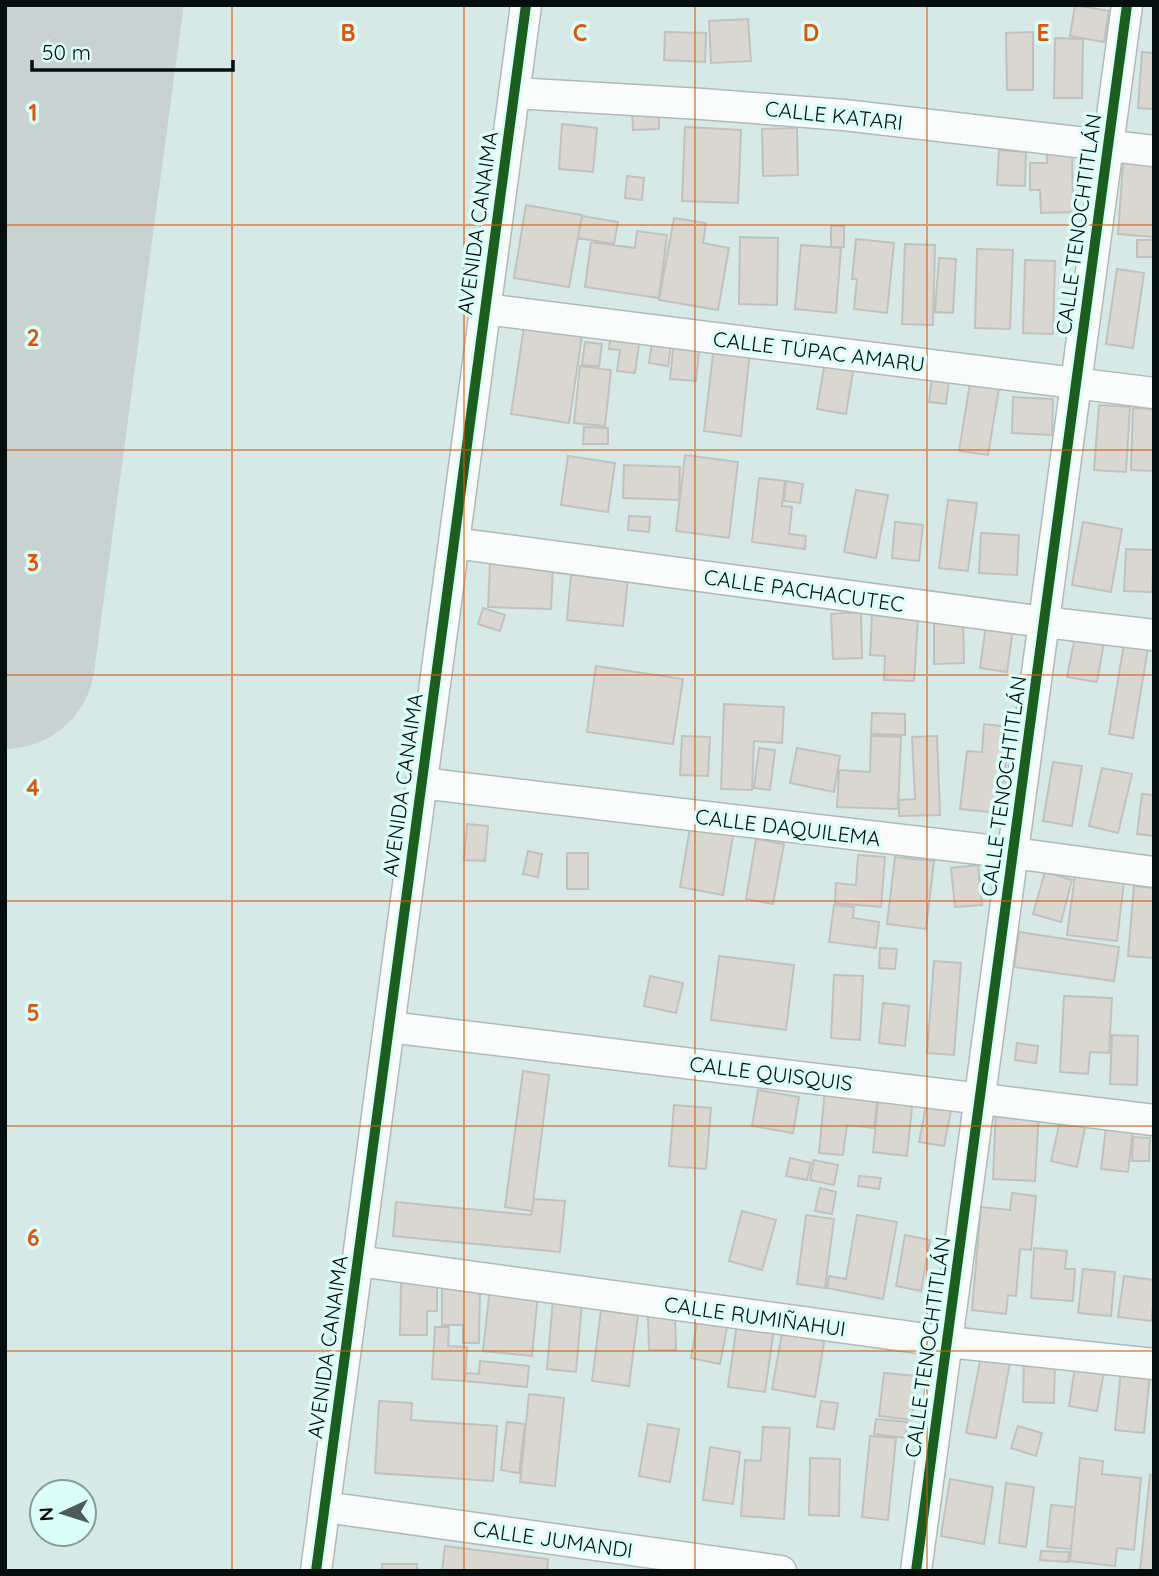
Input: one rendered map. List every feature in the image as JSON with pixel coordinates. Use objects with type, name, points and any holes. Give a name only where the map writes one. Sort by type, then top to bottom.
[{"type":"street","name":"AVENIDA CANAIMA","points":[[316,1571],[526,5]]},
{"type":"street","name":"CALLE TENOCHTITLÁN","points":[[916,1571],[1127,5]]},
{"type":"street","name":"CALLE KATARI","points":[[514,93],[844,115],[1154,151]]},
{"type":"street","name":"CALLE TÚPAC AMARU","points":[[485,309],[1154,393]]},
{"type":"street","name":"CALLE PACHACUTEC","points":[[454,542],[1154,635]]},
{"type":"street","name":"CALLE DAQUILEMA","points":[[421,783],[1154,872]]},
{"type":"street","name":"CALLE QUISQUIS","points":[[389,1027],[1154,1119]]},
{"type":"street","name":"CALLE RUMIÑAHUI","points":[[358,1261],[948,1342],[1154,1364]]},
{"type":"street","name":"CALLE JUMANDI","points":[[325,1507],[781,1571]]},
{"type":"building","points":[[1075,5],[1109,11],[1104,42],[1070,36]]},
{"type":"building","points":[[748,19],[751,61],[711,63],[709,21]]},
{"type":"building","points":[[665,32],[706,33],[705,62],[664,60]]},
{"type":"building","points":[[1033,32],[1033,90],[1007,90],[1006,33]]},
{"type":"building","points":[[1055,38],[1083,39],[1082,98],[1054,98]]},
{"type":"building","points":[[1142,52],[1154,53],[1154,109],[1138,108]]},
{"type":"building","points":[[632,108],[659,108],[659,129],[633,130]]},
{"type":"building","points":[[562,124],[597,128],[593,172],[559,169]]},
{"type":"building","points":[[685,127],[741,130],[738,203],[682,201]]},
{"type":"building","points":[[797,128],[798,175],[763,176],[762,129]]},
{"type":"building","points":[[1072,149],[1073,212],[1041,213],[1040,190],[1030,190],[1030,163],[1047,163],[1047,150]]},
{"type":"building","points":[[999,150],[1026,152],[1025,186],[997,185]]},
{"type":"building","points":[[1123,163],[1154,165],[1154,237],[1118,234]]},
{"type":"building","points":[[627,176],[644,178],[642,200],[625,198]]},
{"type":"building","points":[[526,205],[582,215],[569,287],[514,278]]},
{"type":"building","points":[[582,216],[618,222],[614,244],[578,238]]},
{"type":"building","points":[[674,218],[706,223],[703,243],[729,248],[718,310],[659,300]]},
{"type":"building","points":[[831,226],[844,226],[844,247],[831,247]]},
{"type":"building","points":[[637,231],[667,235],[659,298],[585,287],[591,242],[635,248]]},
{"type":"building","points":[[740,237],[778,238],[777,305],[739,304]]},
{"type":"building","points":[[856,239],[894,243],[887,313],[854,309],[857,279],[852,279]]},
{"type":"building","points":[[1137,240],[1154,240],[1154,257],[1137,257]]},
{"type":"building","points":[[905,244],[935,245],[933,325],[902,324]]},
{"type":"building","points":[[801,245],[841,248],[836,313],[795,309]]},
{"type":"building","points":[[977,249],[1013,250],[1010,329],[975,328]]},
{"type":"building","points":[[939,258],[956,259],[953,313],[935,312]]},
{"type":"building","points":[[1025,260],[1055,261],[1053,334],[1023,333]]},
{"type":"building","points":[[1117,269],[1144,273],[1133,348],[1106,344]]},
{"type":"building","points":[[525,320],[583,329],[569,423],[511,414]]},
{"type":"building","points":[[611,333],[640,337],[635,373],[617,371],[620,350],[609,349]]},
{"type":"building","points":[[653,336],[672,339],[668,366],[649,363]]},
{"type":"building","points":[[674,340],[700,342],[696,381],[670,379]]},
{"type":"building","points":[[585,342],[602,344],[599,366],[582,365]]},
{"type":"building","points":[[714,346],[750,351],[741,436],[704,431]]},
{"type":"building","points":[[825,361],[854,366],[846,414],[817,409]]},
{"type":"building","points":[[580,366],[611,370],[605,426],[574,423]]},
{"type":"building","points":[[933,370],[950,372],[946,404],[929,402]]},
{"type":"building","points":[[971,377],[1000,382],[988,455],[959,451]]},
{"type":"building","points":[[1013,397],[1053,399],[1052,435],[1012,433]]},
{"type":"building","points":[[1099,405],[1130,407],[1126,472],[1094,470]]},
{"type":"building","points":[[1133,408],[1154,409],[1154,471],[1131,470]]},
{"type":"building","points":[[584,427],[608,428],[608,444],[583,444]]},
{"type":"building","points":[[685,455],[738,462],[729,538],[676,531]]},
{"type":"building","points":[[568,456],[615,463],[608,512],[561,505]]},
{"type":"building","points":[[624,465],[680,467],[679,500],[623,498]]},
{"type":"building","points":[[759,478],[785,481],[782,506],[792,507],[789,534],[806,536],[805,549],[752,542]]},
{"type":"building","points":[[786,481],[803,484],[800,503],[784,501]]},
{"type":"building","points":[[856,490],[888,495],[876,558],[844,552]]},
{"type":"building","points":[[948,500],[977,503],[968,571],[939,568]]},
{"type":"building","points":[[629,516],[650,517],[649,532],[628,530]]},
{"type":"building","points":[[895,522],[923,525],[919,561],[892,558]]},
{"type":"building","points":[[1083,522],[1122,529],[1111,592],[1072,585]]},
{"type":"building","points":[[981,533],[1019,535],[1017,575],[979,573]]},
{"type":"building","points":[[1126,549],[1154,550],[1152,592],[1124,591]]},
{"type":"building","points":[[490,564],[553,567],[551,609],[488,607]]},
{"type":"building","points":[[571,574],[628,579],[623,626],[567,620]]},
{"type":"building","points":[[483,608],[505,615],[500,631],[478,624]]},
{"type":"building","points":[[861,612],[862,658],[833,659],[831,614]]},
{"type":"building","points":[[872,615],[918,618],[914,681],[884,680],[885,656],[870,655]]},
{"type":"building","points":[[934,618],[963,618],[964,663],[934,664]]},
{"type":"building","points":[[986,625],[1013,629],[1007,672],[980,668]]},
{"type":"building","points":[[1075,637],[1104,642],[1097,682],[1067,677]]},
{"type":"building","points":[[1125,638],[1149,642],[1133,738],[1109,734]]},
{"type":"building","points":[[596,666],[683,679],[673,744],[587,732]]},
{"type":"building","points":[[724,704],[784,707],[782,743],[754,741],[752,790],[721,789]]},
{"type":"building","points":[[872,713],[905,714],[905,735],[871,734]]},
{"type":"building","points":[[984,724],[1010,727],[1000,813],[960,809],[967,751],[982,752]]},
{"type":"building","points":[[682,736],[710,737],[708,776],[680,775]]},
{"type":"building","points":[[871,736],[901,737],[898,809],[837,807],[839,770],[870,772]]},
{"type":"building","points":[[937,736],[940,815],[899,816],[899,800],[915,799],[912,737]]},
{"type":"building","points":[[759,748],[775,750],[770,790],[754,788]]},
{"type":"building","points":[[797,748],[840,756],[834,792],[790,783]]},
{"type":"building","points":[[1053,762],[1082,766],[1072,826],[1043,821]]},
{"type":"building","points":[[1102,768],[1132,774],[1118,833],[1089,826]]},
{"type":"building","points":[[1142,794],[1154,795],[1154,836],[1137,834]]},
{"type":"building","points":[[692,816],[735,824],[723,895],[680,887]]},
{"type":"building","points":[[467,824],[488,826],[485,861],[464,860]]},
{"type":"building","points":[[756,839],[784,844],[773,904],[746,899]]},
{"type":"building","points":[[528,851],[542,854],[538,877],[523,874]]},
{"type":"building","points":[[567,853],[588,853],[588,889],[567,889]]},
{"type":"building","points":[[858,855],[885,857],[881,907],[835,903],[836,883],[856,885]]},
{"type":"building","points":[[895,857],[934,861],[926,929],[887,924]]},
{"type":"building","points":[[978,865],[982,905],[955,907],[951,868]]},
{"type":"building","points":[[1045,872],[1072,880],[1061,922],[1033,914]]},
{"type":"building","points":[[1075,875],[1124,881],[1117,941],[1067,935]]},
{"type":"building","points":[[1134,886],[1154,888],[1154,958],[1128,956]]},
{"type":"building","points":[[834,905],[854,907],[853,918],[879,922],[876,948],[829,942]]},
{"type":"building","points":[[1019,932],[1119,947],[1114,981],[1014,967]]},
{"type":"building","points":[[880,948],[897,949],[895,969],[879,968]]},
{"type":"building","points":[[719,956],[794,965],[786,1030],[711,1020]]},
{"type":"building","points":[[934,961],[961,963],[954,1055],[927,1053]]},
{"type":"building","points":[[834,975],[863,976],[860,1040],[831,1038]]},
{"type":"building","points":[[650,976],[683,983],[676,1013],[644,1006]]},
{"type":"building","points":[[1064,996],[1112,998],[1109,1053],[1090,1052],[1088,1074],[1060,1072]]},
{"type":"building","points":[[883,1003],[909,1006],[905,1046],[879,1043]]},
{"type":"building","points":[[1112,1035],[1138,1036],[1137,1085],[1110,1084]]},
{"type":"building","points":[[1017,1043],[1038,1046],[1036,1063],[1015,1060]]},
{"type":"building","points":[[523,1071],[549,1075],[532,1211],[505,1207]]},
{"type":"building","points":[[825,1089],[878,1095],[874,1128],[847,1125],[843,1155],[819,1153]]},
{"type":"building","points":[[758,1090],[799,1097],[793,1133],[752,1126]]},
{"type":"building","points":[[879,1093],[913,1097],[907,1156],[873,1152]]},
{"type":"building","points":[[674,1105],[711,1108],[706,1169],[669,1166]]},
{"type":"building","points":[[926,1106],[951,1110],[944,1146],[919,1142]]},
{"type":"building","points":[[996,1109],[1039,1111],[1035,1181],[993,1179]]},
{"type":"building","points":[[1060,1121],[1085,1127],[1077,1167],[1051,1161]]},
{"type":"building","points":[[1106,1127],[1133,1130],[1128,1172],[1101,1169]]},
{"type":"building","points":[[1133,1137],[1150,1138],[1149,1161],[1132,1161]]},
{"type":"building","points":[[790,1158],[811,1163],[807,1180],[786,1176]]},
{"type":"building","points":[[814,1160],[838,1165],[834,1185],[810,1180]]},
{"type":"building","points":[[859,1176],[881,1178],[879,1189],[858,1186]]},
{"type":"building","points":[[820,1188],[836,1192],[832,1214],[815,1211]]},
{"type":"building","points":[[1012,1193],[1036,1196],[1031,1250],[1020,1249],[1016,1296],[1008,1295],[1006,1314],[972,1310],[981,1207],[1010,1210]]},
{"type":"building","points":[[534,1199],[565,1201],[560,1252],[393,1236],[396,1202],[531,1215]]},
{"type":"building","points":[[742,1211],[776,1220],[762,1270],[729,1261]]},
{"type":"building","points":[[806,1215],[834,1219],[825,1288],[797,1284]]},
{"type":"building","points":[[857,1215],[897,1222],[883,1299],[827,1288],[829,1276],[846,1279]]},
{"type":"building","points":[[905,1235],[930,1240],[921,1291],[896,1286]]},
{"type":"building","points":[[1034,1248],[1067,1251],[1065,1269],[1075,1269],[1073,1301],[1031,1298]]},
{"type":"building","points":[[1083,1269],[1115,1272],[1111,1316],[1078,1313]]},
{"type":"building","points":[[1124,1276],[1154,1280],[1151,1321],[1118,1317]]},
{"type":"building","points":[[401,1281],[437,1282],[437,1311],[427,1311],[427,1335],[400,1335]]},
{"type":"building","points":[[442,1288],[480,1289],[479,1343],[463,1343],[463,1325],[442,1325]]},
{"type":"building","points":[[490,1288],[538,1293],[532,1356],[483,1351]]},
{"type":"building","points":[[553,1300],[582,1303],[576,1372],[547,1369]]},
{"type":"building","points":[[601,1310],[638,1315],[629,1386],[592,1381]]},
{"type":"building","points":[[675,1315],[676,1350],[649,1350],[648,1316]]},
{"type":"building","points":[[698,1317],[728,1322],[720,1364],[691,1358]]},
{"type":"building","points":[[737,1323],[774,1328],[765,1392],[728,1387]]},
{"type":"building","points":[[435,1327],[449,1327],[448,1346],[467,1347],[465,1381],[432,1379]]},
{"type":"building","points":[[783,1328],[825,1336],[815,1397],[772,1389]]},
{"type":"building","points":[[982,1351],[1011,1357],[996,1438],[966,1433]]},
{"type":"building","points":[[1024,1359],[1055,1360],[1054,1403],[1023,1402]]},
{"type":"building","points":[[480,1361],[529,1366],[527,1387],[465,1381],[466,1373],[479,1374]]},
{"type":"building","points":[[1076,1361],[1105,1366],[1097,1411],[1069,1406]]},
{"type":"building","points":[[1121,1371],[1150,1374],[1144,1433],[1115,1430]]},
{"type":"building","points":[[884,1373],[916,1376],[912,1420],[879,1416]]},
{"type":"building","points":[[529,1394],[564,1398],[555,1486],[520,1482]]},
{"type":"building","points":[[379,1401],[412,1403],[411,1420],[497,1426],[493,1481],[375,1473]]},
{"type":"building","points":[[821,1401],[838,1403],[834,1429],[817,1427]]},
{"type":"building","points":[[876,1419],[907,1422],[905,1438],[874,1434]]},
{"type":"building","points":[[507,1422],[525,1424],[519,1473],[501,1470]]},
{"type":"building","points":[[648,1424],[679,1429],[670,1482],[639,1476]]},
{"type":"building","points":[[1018,1426],[1042,1433],[1036,1456],[1011,1448]]},
{"type":"building","points":[[763,1427],[790,1428],[784,1519],[741,1516],[745,1460],[761,1461]]},
{"type":"building","points":[[870,1436],[896,1438],[888,1520],[862,1517]]},
{"type":"building","points":[[710,1447],[740,1452],[733,1504],[703,1500]]},
{"type":"building","points":[[810,1458],[840,1459],[839,1516],[809,1515]]},
{"type":"building","points":[[1080,1458],[1103,1461],[1102,1474],[1141,1478],[1134,1550],[1117,1548],[1115,1566],[1070,1561]]},
{"type":"building","points":[[1150,1475],[1154,1476],[1154,1571],[1140,1571]]},
{"type":"building","points":[[950,1479],[993,1487],[984,1544],[941,1536]]},
{"type":"building","points":[[1006,1483],[1034,1487],[1026,1547],[999,1543]]},
{"type":"building","points":[[1051,1505],[1075,1507],[1071,1549],[1047,1547]]},
{"type":"building","points":[[445,1546],[548,1559],[547,1571],[442,1571]]},
{"type":"building","points":[[1041,1551],[1069,1552],[1068,1562],[1040,1560]]},
{"type":"building","points":[[382,1564],[417,1564],[417,1571],[382,1571]]},
{"type":"runway","points":[[5,659],[93,5]]},
{"type":"cycle path","points":[[316,1571],[526,5]]},
{"type":"cycle path","points":[[916,1571],[1127,5]]}]
